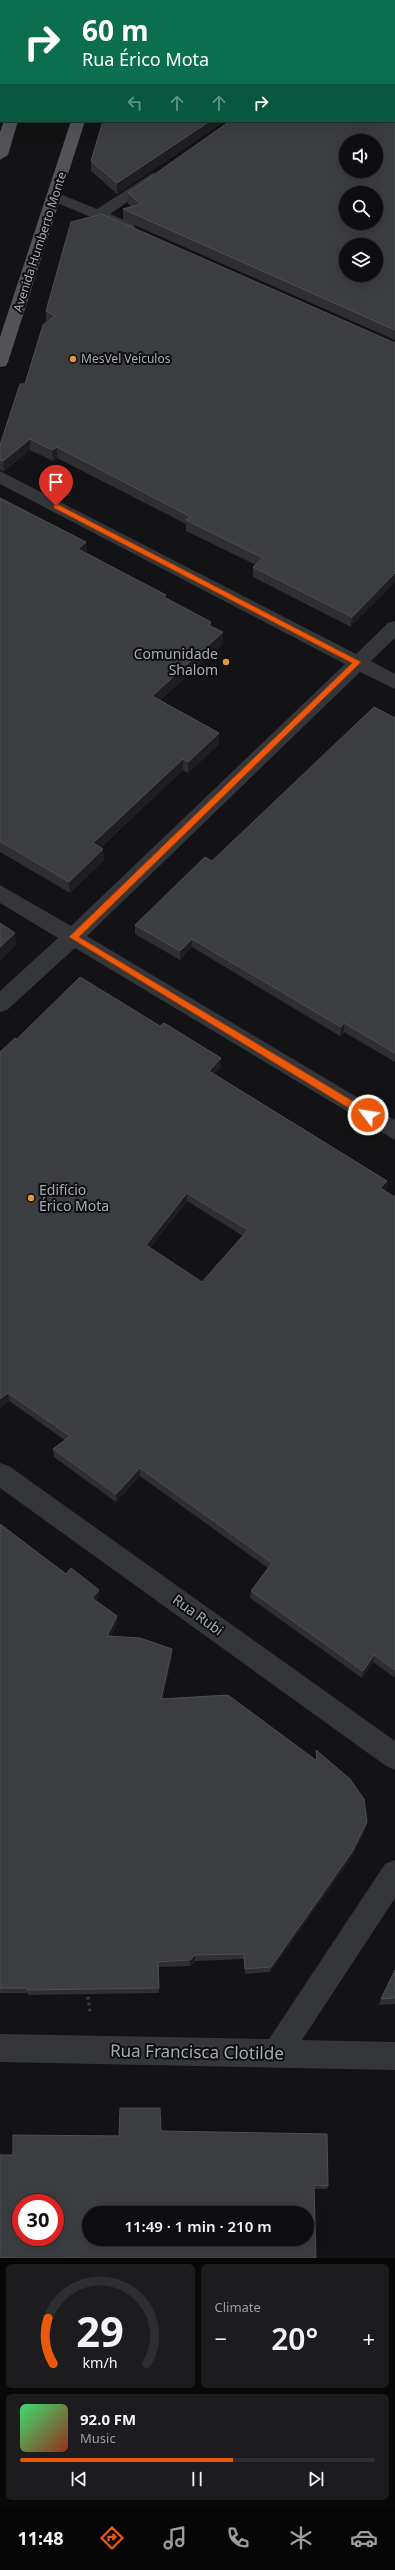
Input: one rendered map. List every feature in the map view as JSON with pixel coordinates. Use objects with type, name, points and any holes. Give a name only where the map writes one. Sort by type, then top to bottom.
[{"type":"main road","points":[[0,155],[11,122]]},
{"type":"main road","name":"Avenida Humberto Monte","points":[[0,362],[55,197],[78,122]]},
{"type":"street","points":[[99,215],[164,171]]},
{"type":"street","points":[[55,197],[143,234]]},
{"type":"street","points":[[0,477],[395,682]]},
{"type":"street","points":[[0,1004],[73,937],[395,627]]},
{"type":"street","points":[[0,893],[395,1131]]},
{"type":"street","name":"Rua Rubi","points":[[0,1474],[395,1757]]},
{"type":"street","points":[[276,2054],[395,1874]]},
{"type":"street","name":"Rua Francisca Clotilde","points":[[0,2048],[395,2056]]},
{"type":"path","points":[[86,1985],[94,2050]]},
{"type":"building","points":[[103,122],[208,122],[117,183],[91,161]]},
{"type":"building","points":[[229,122],[395,122],[395,330],[123,209],[141,204],[128,193]]},
{"type":"building","points":[[102,214],[395,343],[395,573],[352,617],[253,567],[263,558],[186,520],[191,517],[57,447],[52,450],[30,439],[3,461],[0,460],[0,445],[20,384],[25,384],[43,325],[55,316],[46,311],[71,222]]},
{"type":"building","points":[[0,498],[86,542],[78,549],[166,595],[164,597],[211,622],[208,625],[223,632],[152,696],[219,733],[188,762],[183,759],[93,843],[103,849],[69,882],[0,841]]},
{"type":"building","points":[[374,707],[395,718],[395,1053],[344,1023],[341,1027],[192,939],[180,951],[135,925],[205,857],[212,861]]},
{"type":"building","points":[[0,923],[15,933],[0,947]]},
{"type":"building","points":[[80,977],[160,1026],[164,1023],[221,1058],[209,1071],[387,1181],[380,1188],[395,1197],[395,1670],[374,1655],[363,1671],[251,1591],[272,1563],[140,1468],[116,1494],[53,1449],[70,1436],[8,1393],[0,1399],[0,1052],[15,1038],[17,1039]],"holes":[[[187,1193],[248,1230],[202,1282],[146,1245]]]},
{"type":"building","points":[[0,1524],[66,1574],[71,1568],[99,1590],[92,1598],[117,1616],[107,1636],[140,1638],[172,1649],[161,1699],[228,1695],[317,1761],[316,1750],[350,1779],[364,1799],[367,1822],[352,1852],[271,1967],[245,1969],[244,1954],[195,1955],[190,1960],[158,1962],[159,1988],[27,1990],[27,1988],[0,1988]]},
{"type":"building","points":[[395,1970],[395,1998],[381,1999]]},
{"type":"building","points":[[120,2108],[160,2108],[161,2131],[327,2134],[328,2186],[314,2185],[316,2258],[0,2258],[0,2155],[13,2155],[13,2135],[119,2136]]},
{"type":"place","name":"MesVel Veículos","points":[[73,359]]},
{"type":"place","name":"Comunidade Shalom","points":[[226,662]]},
{"type":"place","name":"Edifício Érico Mota","points":[[31,1198]]},
{"type":"route","points":[[56,506],[332,650],[358,662],[73,937],[368,1115]]}]
